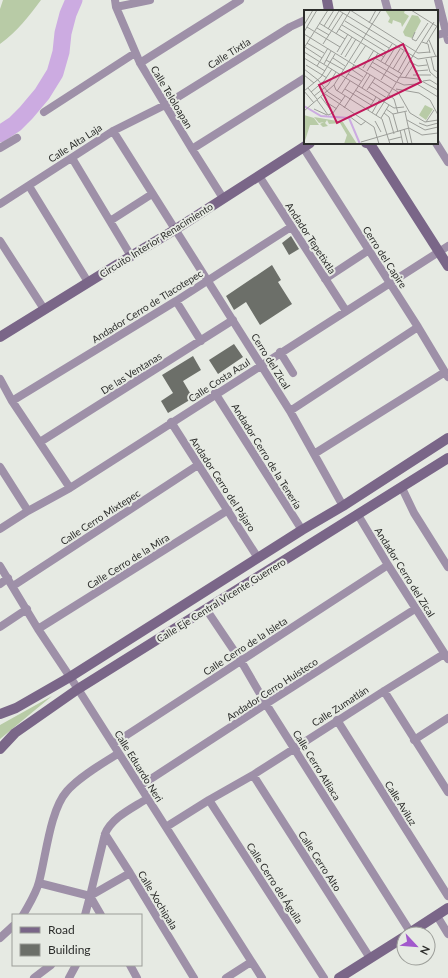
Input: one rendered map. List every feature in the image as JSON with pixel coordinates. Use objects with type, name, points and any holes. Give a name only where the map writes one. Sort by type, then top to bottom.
[{"type":"main road","points":[[327,0],[329,10]]},
{"type":"main road","points":[[369,144],[448,266]]},
{"type":"main road","name":"Circuito Interior Renacimiento","points":[[0,337],[176,229],[307,145]]},
{"type":"main road","name":"Calle Eje Central Vicente Guerrero","points":[[0,714],[16,708],[70,677],[302,530],[343,506],[448,438]]},
{"type":"main road","name":"Calle Eje Central Vicente Guerrero","points":[[0,749],[15,733],[78,689],[448,458]]},
{"type":"main road","points":[[421,926],[448,908]]},
{"type":"main road","points":[[339,978],[396,942]]},
{"type":"street","points":[[115,3],[150,0]]},
{"type":"street","points":[[140,63],[240,0]]},
{"type":"street","points":[[385,0],[388,10]]},
{"type":"street","points":[[438,0],[447,35]]},
{"type":"street","name":"Calle Teloloapan","points":[[115,3],[140,63],[223,198]]},
{"type":"street","name":"Calle Tixtla","points":[[165,105],[290,27],[304,20]]},
{"type":"street","points":[[44,112],[135,53]]},
{"type":"street","points":[[192,149],[304,79]]},
{"type":"street","name":"Calle Alta Laja","points":[[0,204],[113,131],[165,105]]},
{"type":"street","name":"Cerro del Zical","points":[[113,131],[290,411],[343,506]]},
{"type":"street","points":[[0,148],[17,138]]},
{"type":"street","points":[[437,144],[448,162]]},
{"type":"street","name":"Cerro del Capire","points":[[307,145],[369,250],[418,327],[446,375]]},
{"type":"street","points":[[72,158],[131,256]]},
{"type":"street","name":"Andador Tepetixtla","points":[[259,176],[346,311]]},
{"type":"street","points":[[29,186],[88,282]]},
{"type":"street","points":[[110,221],[152,194]]},
{"type":"street","name":"Andador Cerro de Tlacotepec","points":[[12,401],[176,301],[291,227]]},
{"type":"street","points":[[0,241],[44,309]]},
{"type":"street","name":"Calle Costa Azul","points":[[0,529],[28,511],[70,488],[261,364],[448,246]]},
{"type":"street","points":[[325,279],[369,250]]},
{"type":"street","points":[[176,301],[201,341]]},
{"type":"street","name":"De las Ventanas","points":[[40,442],[233,320]]},
{"type":"street","points":[[290,411],[418,327]]},
{"type":"street","points":[[280,352],[293,373]]},
{"type":"street","points":[[314,454],[446,375]]},
{"type":"street","points":[[0,378],[12,401],[70,488]]},
{"type":"street","name":"Andador Cerro de la Tenería","points":[[215,394],[302,530]]},
{"type":"street","name":"Andador Cerro del Pájaro","points":[[171,422],[258,558]]},
{"type":"street","name":"Calle Cerro Mixtepec","points":[[13,586],[198,465]]},
{"type":"street","points":[[0,467],[28,511]]},
{"type":"street","points":[[402,488],[414,513],[448,567]]},
{"type":"street","name":"Calle Cerro de la Mira","points":[[38,629],[228,510]]},
{"type":"street","name":"Andador Cerro del Zical","points":[[358,515],[415,609],[446,656]]},
{"type":"street","name":"Calle Cerro de la Isleta","points":[[113,744],[388,565]]},
{"type":"street","name":"Calle Eduardo Neri","points":[[0,566],[38,629],[119,752],[262,978]]},
{"type":"street","points":[[0,584],[8,578]]},
{"type":"street","points":[[0,627],[27,609]]},
{"type":"street","name":"Calle Cerro Atliaca","points":[[206,609],[241,661],[403,926]]},
{"type":"street","name":"Andador Cerro Huisteco","points":[[140,786],[415,609]]},
{"type":"street","name":"Calle Zumatlán","points":[[166,826],[254,775],[384,691],[446,656]]},
{"type":"street","points":[[384,691],[414,740],[447,788]]},
{"type":"street","points":[[414,740],[448,718]]},
{"type":"street","name":"Calle Aviluz","points":[[337,720],[448,896]]},
{"type":"street","points":[[24,914],[39,883],[57,806],[67,791],[78,781],[119,752]]},
{"type":"street","name":"Calle Cerro Alto","points":[[254,775],[370,958]]},
{"type":"street","points":[[84,914],[107,828],[113,821],[148,798]]},
{"type":"street","name":"Calle Cerro del Águila","points":[[209,800],[324,978]]},
{"type":"street","name":"Calle Xochipala","points":[[105,834],[194,978]]},
{"type":"street","points":[[39,883],[90,896],[130,873]]},
{"type":"street","points":[[90,896],[100,914]]},
{"type":"street","points":[[437,916],[448,934]]},
{"type":"street","points":[[0,927],[7,933]]},
{"type":"street","points":[[0,938],[12,927]]},
{"type":"street","points":[[226,978],[251,962]]},
{"type":"street","points":[[34,978],[50,966]]},
{"type":"street","points":[[69,978],[75,966]]},
{"type":"street","points":[[130,966],[136,978]]},
{"type":"green space","points":[[3,0],[41,0],[17,29],[0,44],[0,9]]},
{"type":"green space","points":[[52,696],[0,739],[0,725]]},
{"type":"building","points":[[291,236],[299,249],[289,255],[282,243]]},
{"type":"building","points":[[272,265],[281,280],[278,282],[292,304],[260,325],[246,302],[234,310],[226,296]]},
{"type":"building","points":[[234,344],[243,357],[218,374],[209,360]]},
{"type":"building","points":[[193,356],[201,370],[183,381],[193,398],[168,413],[161,401],[173,393],[162,375]]},
{"type":"waterway","points":[[0,134],[15,124],[26,113],[42,94],[55,73],[61,52],[63,33],[68,14],[74,0]]}]
